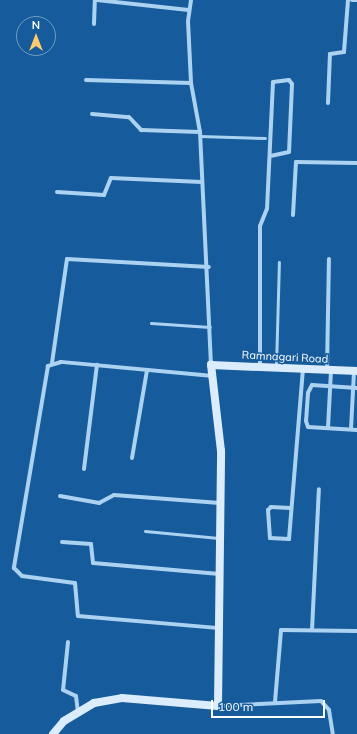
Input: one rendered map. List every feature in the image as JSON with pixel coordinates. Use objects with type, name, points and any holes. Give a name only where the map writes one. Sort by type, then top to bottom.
[{"type":"street","points":[[94,24],[96,0],[188,10]]},
{"type":"street","points":[[191,0],[188,10],[191,83],[200,134],[202,182],[209,267],[211,365],[221,451],[218,706]]},
{"type":"street","points":[[328,103],[330,54],[344,52],[348,0]]},
{"type":"street","points":[[352,0],[357,0]]},
{"type":"street","points":[[86,80],[191,83]]},
{"type":"street","points":[[260,366],[260,226],[267,209],[273,82],[288,80],[292,84],[289,152],[270,156]]},
{"type":"street","points":[[92,114],[129,117],[142,130],[200,134]]},
{"type":"street","points":[[293,215],[296,162],[357,163]]},
{"type":"street","points":[[57,192],[104,195],[111,178],[202,182]]},
{"type":"street","points":[[209,267],[67,259],[52,363],[44,375],[16,572],[75,583],[78,616],[219,628]]},
{"type":"street","points":[[328,428],[331,386],[329,370],[329,260]]},
{"type":"street","points":[[52,363],[97,365],[213,376]]},
{"type":"street","points":[[84,469],[97,365]]},
{"type":"street","name":"Ramnagari Road","points":[[211,365],[356,371]]},
{"type":"street","points":[[290,508],[271,507],[268,510],[270,538],[289,539],[290,508],[303,368]]},
{"type":"street","points":[[132,458],[147,370]]},
{"type":"street","points":[[351,429],[356,371]]},
{"type":"street","points":[[355,388],[312,385],[308,393],[308,427],[357,430]]},
{"type":"street","points":[[312,630],[319,489]]},
{"type":"street","points":[[60,496],[99,503],[114,495],[221,503]]},
{"type":"street","points":[[62,542],[91,544],[93,563],[220,574]]},
{"type":"street","points":[[275,702],[281,630],[357,632]]},
{"type":"street","points":[[68,642],[63,690],[76,696],[78,712]]},
{"type":"street","points":[[53,734],[78,712],[94,703],[122,698],[218,706],[275,702],[321,701],[329,710],[333,734]]},
{"type":"lane","points":[[200,134],[265,138]]},
{"type":"lane","points":[[276,367],[279,262]]},
{"type":"lane","points":[[151,323],[210,327]]},
{"type":"lane","points":[[145,531],[220,538]]}]
